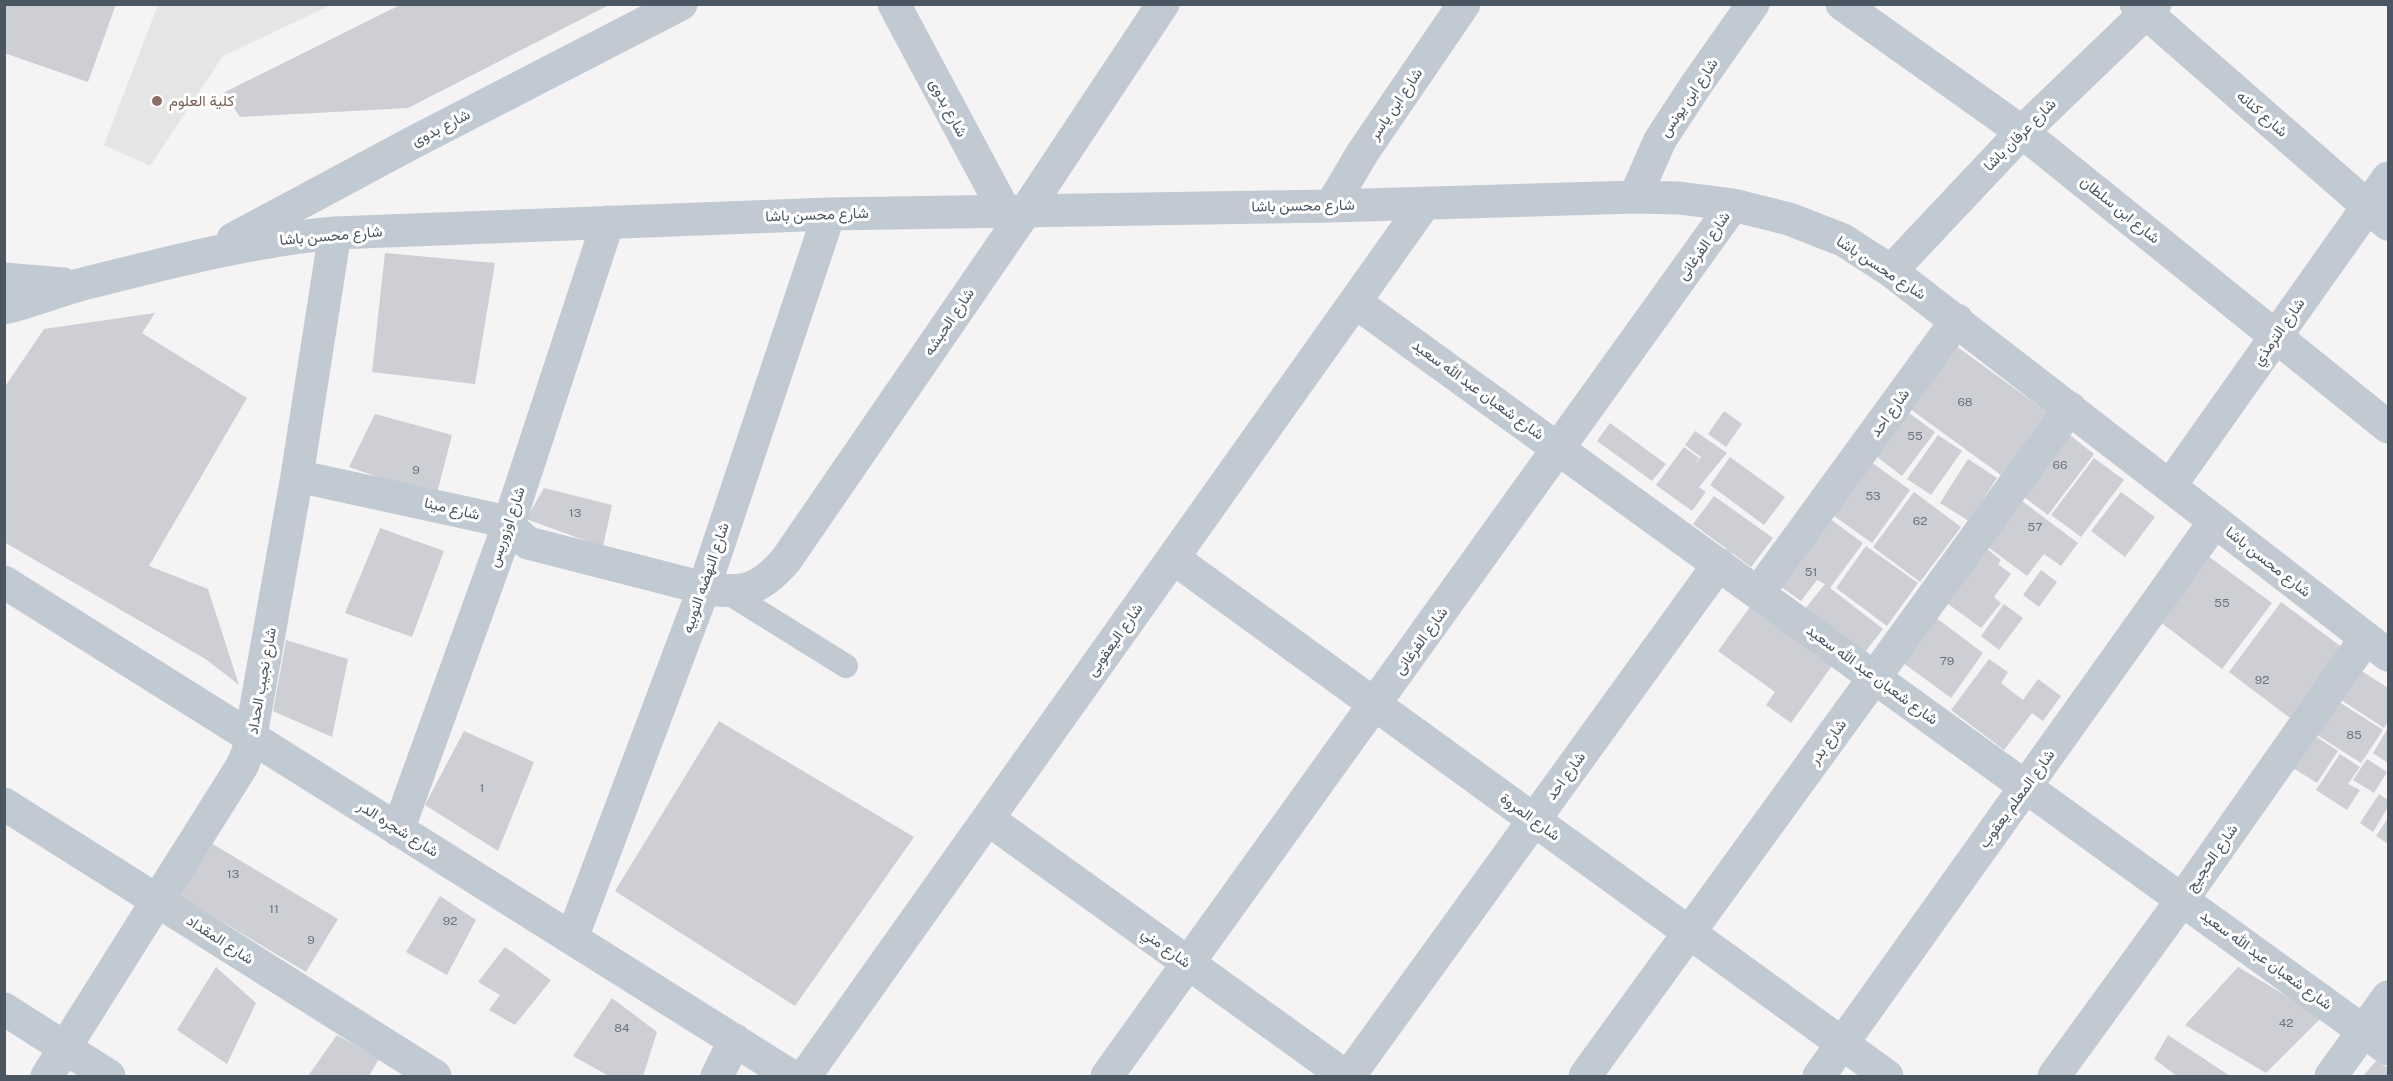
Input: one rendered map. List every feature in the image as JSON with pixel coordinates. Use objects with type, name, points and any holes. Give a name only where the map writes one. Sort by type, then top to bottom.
[{"type":"street","name":"شارع بدوى","points":[[202,256],[412,143],[681,4]]},
{"type":"street","name":"شارع بدوى","points":[[894,4],[1015,210]]},
{"type":"street","name":"شارع الحبشه","points":[[715,590],[751,589],[771,577],[786,560],[1015,210],[1163,4]]},
{"type":"street","name":"شارع ابن ياسر","points":[[1331,206],[1363,152],[1464,4]]},
{"type":"street","name":"شارع ابن يونس","points":[[1635,198],[1660,140],[1753,4]]},
{"type":"street","name":"شارع ابن سلطان","points":[[1842,4],[2022,132],[2388,427]]},
{"type":"street","name":"شارع عرفان باشا","points":[[1891,271],[2022,132],[2146,7]]},
{"type":"street","name":"شارع كنانه","points":[[2146,7],[2378,215]]},
{"type":"street","name":"شارع الترمذي","points":[[2170,486],[2276,337],[2378,215],[2388,178]]},
{"type":"street","name":"شارع محسن باشا","points":[[6,303],[202,256],[300,236],[335,233],[829,214],[1015,210],[1331,206],[1635,198],[1679,198],[1733,205],[1789,219],[1843,240],[1891,271],[2215,521],[2379,641]]},
{"type":"street","name":"شارع اليعقوبى","points":[[805,1077],[1425,203]]},
{"type":"street","name":"شارع الفرغانى","points":[[1107,1077],[1733,205]]},
{"type":"street","name":"شارع النهضه النوبيه","points":[[572,938],[715,590],[829,214]]},
{"type":"street","name":"شارع اوزوريس","points":[[398,830],[508,526],[608,222]]},
{"type":"street","name":"شارع نجيب الحداد","points":[[47,1077],[242,766],[252,737],[297,476],[335,233]]},
{"type":"street","name":"شارع شعبان عبد الله سعيد","points":[[1355,302],[2376,1040]]},
{"type":"street","name":"شارع احد","points":[[1758,593],[1957,320]]},
{"type":"street","name":"شارع بدر","points":[[1585,1077],[2070,408]]},
{"type":"street","name":"شارع مينا","points":[[297,476],[490,518],[504,522],[528,543],[715,590]]},
{"type":"street","name":"شارع المعلم يعقوب","points":[[1819,1077],[2215,521]]},
{"type":"street","name":"شارع المروة","points":[[1173,558],[1887,1077]]},
{"type":"street","name":"شارع احد","points":[[1347,1077],[1719,564]]},
{"type":"street","name":"شارع شجره الدر","points":[[4,582],[791,1077]]},
{"type":"street","name":"شارع الحجيج","points":[[2054,1077],[2182,900],[2379,641]]},
{"type":"street","name":"شارع المقداد","points":[[4,804],[435,1077]]},
{"type":"street","name":"شارع مني","points":[[988,819],[1347,1077]]},
{"type":"street","points":[[2331,1077],[2376,1040],[2388,997]]},
{"type":"street","points":[[4,1009],[109,1077]]},
{"type":"street","points":[[717,1077],[735,1040]]},
{"type":"lane","points":[[715,590],[846,666]]},
{"type":"shaded area","name":"كلية العلوم","points":[[158,4],[331,5],[223,56],[150,166],[104,145]]},
{"type":"building","points":[[4,4],[116,4],[88,82],[4,53]]},
{"type":"building","points":[[402,4],[611,4],[408,108],[240,117],[223,93]]},
{"type":"building","points":[[385,253],[495,263],[475,384],[372,372]]},
{"type":"building","points":[[155,313],[142,333],[247,398],[149,566],[208,589],[239,685],[207,660],[4,542],[4,388],[44,329]]},
{"type":"building","points":[[1952,343],[2047,412],[2001,475],[1906,406]]},
{"type":"building","points":[[1905,410],[1935,432],[1902,476],[1872,453]]},
{"type":"building","points":[[1724,411],[1742,424],[1726,447],[1708,434]]},
{"type":"building","points":[[375,414],[452,435],[436,497],[349,467]]},
{"type":"building","points":[[1610,423],[1666,464],[1652,481],[1597,441]]},
{"type":"building","points":[[1695,431],[1727,453],[1699,487],[1706,492],[1692,511],[1656,485],[1684,447],[1699,458],[1693,467],[1701,457],[1685,445]]},
{"type":"building","points":[[2066,432],[2094,454],[2048,515],[2020,494]]},
{"type":"building","points":[[1938,435],[1962,451],[1931,495],[1907,479]]},
{"type":"building","points":[[1730,457],[1785,497],[1764,525],[1710,485]]},
{"type":"building","points":[[2094,458],[2124,480],[2081,537],[2051,515]]},
{"type":"building","points":[[1968,459],[1997,478],[1969,521],[1940,503]]},
{"type":"building","points":[[1871,462],[1910,490],[1872,543],[1834,516]]},
{"type":"building","points":[[544,488],[612,505],[603,547],[526,519]]},
{"type":"building","points":[[1914,492],[1961,527],[1920,582],[1873,547]]},
{"type":"building","points":[[2121,492],[2155,517],[2125,557],[2091,531]]},
{"type":"building","points":[[1714,496],[1773,538],[1751,567],[1693,524]]},
{"type":"building","points":[[2018,498],[2078,543],[2061,566],[2044,554],[2027,576],[1984,544]]},
{"type":"building","points":[[1826,516],[1863,543],[1830,588],[1883,629],[1858,661],[1800,615],[1825,584],[1817,580],[1801,601],[1777,584]]},
{"type":"building","points":[[380,528],[444,551],[412,637],[345,613]]},
{"type":"building","points":[[1866,546],[1918,583],[1887,626],[1836,588]]},
{"type":"building","points":[[1985,547],[2001,560],[1998,564],[2011,574],[1994,597],[2001,603],[1981,628],[1944,601]]},
{"type":"building","points":[[2208,556],[2272,603],[2222,669],[2159,621]]},
{"type":"building","points":[[2041,570],[2057,582],[2039,607],[2023,595]]},
{"type":"building","points":[[2281,602],[2347,651],[2294,721],[2229,672]]},
{"type":"building","points":[[1752,604],[1834,663],[1791,723],[1766,705],[1775,692],[1718,651]]},
{"type":"building","points":[[2004,604],[2023,618],[1999,650],[1981,636]]},
{"type":"building","points":[[1935,617],[1983,653],[1951,698],[1902,662]]},
{"type":"building","points":[[286,640],[348,659],[332,737],[273,711]]},
{"type":"building","points":[[1989,659],[2008,672],[2001,683],[2023,700],[2038,679],[2061,696],[2043,721],[2032,713],[2004,750],[1951,710]]},
{"type":"building","points":[[2357,668],[2388,688],[2388,721],[2384,728],[2338,698]]},
{"type":"building","points":[[2336,700],[2383,730],[2361,763],[2314,733]]},
{"type":"building","points":[[719,721],[914,837],[795,1006],[615,891]]},
{"type":"building","points":[[2388,728],[2388,763],[2373,753]]},
{"type":"building","points":[[2306,730],[2338,751],[2317,783],[2285,763]]},
{"type":"building","points":[[464,731],[534,762],[498,851],[425,805]]},
{"type":"building","points":[[2340,754],[2360,767],[2348,784],[2360,790],[2347,810],[2316,790]]},
{"type":"building","points":[[2367,759],[2387,772],[2374,793],[2353,780]]},
{"type":"building","points":[[2379,794],[2388,800],[2388,807],[2373,832],[2360,823]]},
{"type":"building","points":[[2388,818],[2388,844],[2376,836]]},
{"type":"building","points":[[211,843],[338,919],[306,972],[179,896]]},
{"type":"building","points":[[440,896],[476,920],[447,975],[406,952]]},
{"type":"building","points":[[505,947],[551,980],[515,1025],[489,1010],[500,995],[478,982]]},
{"type":"building","points":[[216,967],[256,1003],[227,1064],[177,1030]]},
{"type":"building","points":[[2238,967],[2322,1017],[2266,1073],[2185,1025]]},
{"type":"building","points":[[612,998],[657,1032],[643,1076],[609,1076],[573,1056]]},
{"type":"building","points":[[337,1035],[379,1059],[369,1076],[308,1076]]},
{"type":"building","points":[[2168,1035],[2230,1076],[2177,1076],[2154,1059]]},
{"type":"building","points":[[2376,1061],[2388,1068],[2388,1076],[2363,1076]]},
{"type":"place","name":"كلية العلوم","points":[[157,101]]}]
